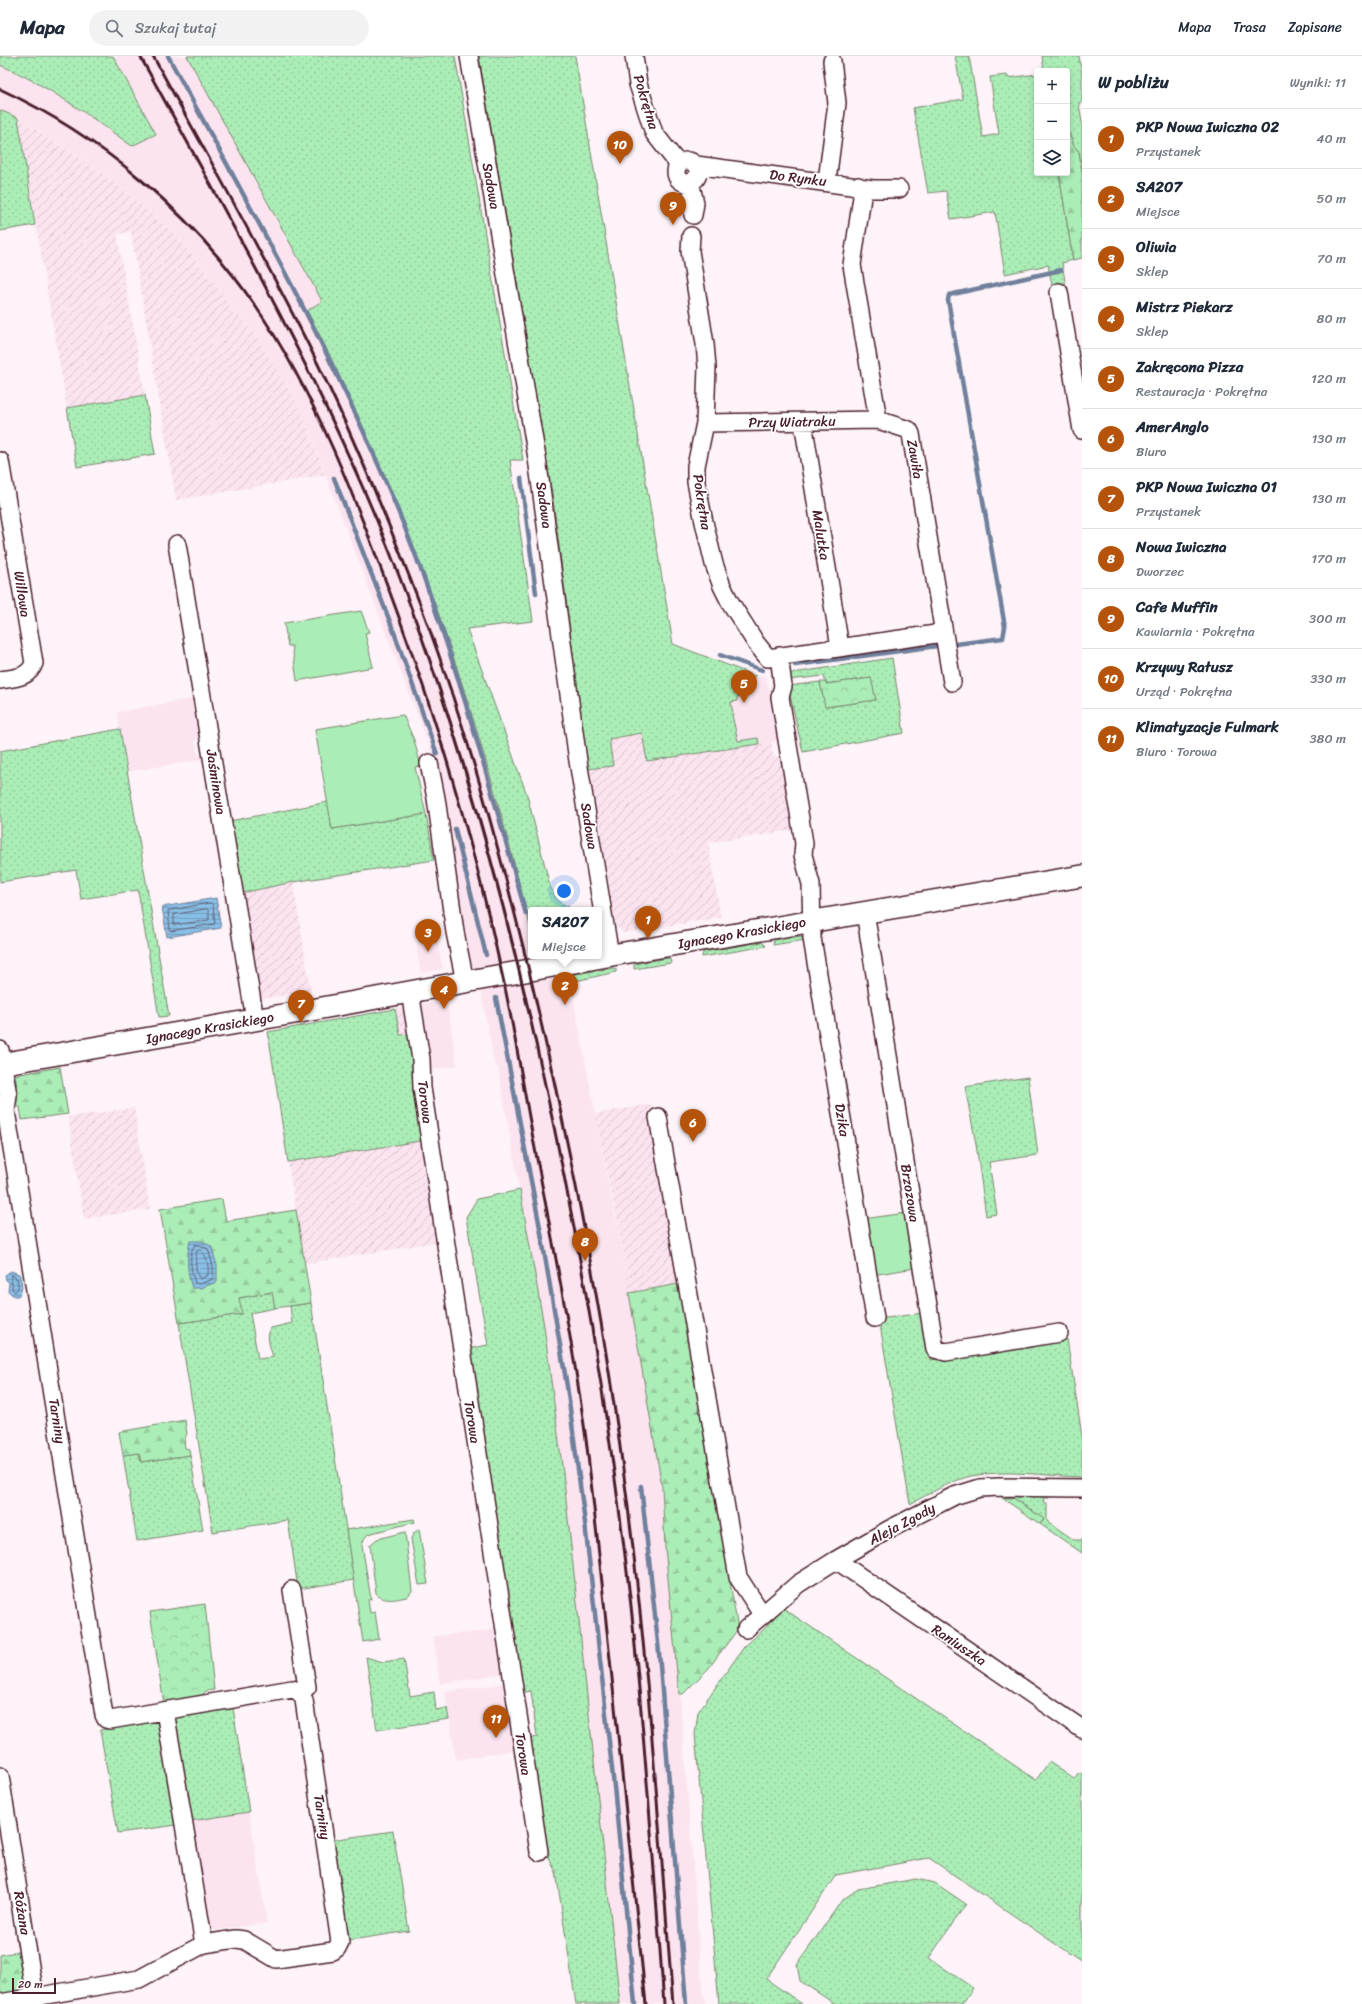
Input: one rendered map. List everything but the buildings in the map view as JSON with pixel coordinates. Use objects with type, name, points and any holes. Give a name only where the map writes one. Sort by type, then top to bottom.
[{"type":"street","name":"Sadowa","points":[[469,56],[537,458],[578,761],[602,907]]},
{"type":"street","name":"Pokrętna","points":[[634,56],[638,84],[654,133],[679,165],[677,175],[680,180],[690,182]]},
{"type":"street","points":[[827,181],[837,103],[832,61]]},
{"type":"street","points":[[679,165],[683,161],[689,161],[696,165],[698,173],[697,177],[690,182],[695,203],[693,214]]},
{"type":"street","name":"Do Rynku","points":[[696,165],[827,181],[874,189],[899,189]]},
{"type":"street","points":[[858,186],[861,190],[862,198],[852,265],[878,420]]},
{"type":"street","name":"Pokrętna","points":[[691,236],[690,251],[705,344],[707,367],[705,423],[696,466],[696,482],[714,564],[730,602],[756,643],[774,657]]},
{"type":"street","points":[[1059,292],[1082,430]]},
{"type":"street","name":"Przy Wiatraku","points":[[705,423],[878,420]]},
{"type":"street","name":"Zawiła","points":[[878,420],[905,428],[911,434],[952,682]]},
{"type":"street","name":"Malutka","points":[[803,422],[840,647]]},
{"type":"street","name":"Willowa","points":[[0,461],[34,663],[30,672],[0,680]]},
{"type":"street","name":"Jaśminowa","points":[[177,544],[255,1020]]},
{"type":"street","points":[[774,657],[936,634],[943,627]]},
{"type":"street","name":"Dzika","points":[[774,657],[783,686],[780,697],[804,843],[803,855],[811,884],[812,938],[875,1318]]},
{"type":"street","points":[[429,763],[436,798],[455,932],[466,982]]},
{"type":"street","name":"Ignacego Krasickiego","points":[[602,957],[1082,876]]},
{"type":"street","name":"Sadowa","points":[[602,907],[610,956]]},
{"type":"street","name":"Brzozowa","points":[[865,912],[935,1349],[946,1352],[1059,1333]]},
{"type":"street","name":"Ignacego Krasickiego","points":[[1,1059],[255,1020],[593,959]]},
{"type":"street","name":"Torowa","points":[[410,992],[421,1059],[422,1088],[456,1322],[539,1852]]},
{"type":"street","name":"Tarniny","points":[[1,1059],[8,1095],[7,1117],[104,1715],[106,1719],[110,1720],[292,1690],[300,1692],[304,1700],[340,1942],[337,1948],[333,1951],[276,1959],[244,1940],[236,1939],[204,1944]]},
{"type":"street","points":[[658,1117],[738,1577],[762,1614]]},
{"type":"street","name":"Aleja Zgody","points":[[746,1629],[798,1584],[836,1560],[909,1519],[968,1491],[999,1486],[1082,1488]]},
{"type":"street","name":"Raniuszka","points":[[836,1560],[1082,1729]]},
{"type":"street","points":[[292,1590],[308,1687],[300,1692]]},
{"type":"street","points":[[0,2003],[35,2001],[139,1979],[204,1944],[165,1711]]},
{"type":"street","name":"Różana","points":[[0,1776],[35,2001]]},
{"type":"shaded area","points":[[113,56],[187,56],[322,302],[502,722],[527,795],[555,907],[528,907],[528,959],[473,969],[468,964],[435,761],[299,406],[255,334],[174,233],[109,178],[18,118],[0,110],[0,65],[45,88],[85,113],[156,134]]},
{"type":"shaded area","points":[[18,118],[109,178],[174,233],[255,334],[299,406],[325,475],[176,500],[131,232],[117,234],[145,395],[67,408]]},
{"type":"shaded area","points":[[756,676],[766,677],[782,741],[759,744],[758,738],[738,741],[731,702],[737,701],[738,689],[751,683],[752,679]]},
{"type":"shaded area","points":[[196,698],[201,732],[195,741],[197,753],[205,759],[127,772],[117,712]]},
{"type":"shaded area","points":[[643,733],[647,761],[771,742],[773,755],[782,759],[794,830],[708,843],[721,917],[624,933],[616,926],[588,769],[613,766],[609,739]]},
{"type":"shaded area","points":[[293,882],[311,991],[259,999],[247,925],[250,923],[248,912],[245,911],[242,893]]},
{"type":"shaded area","points":[[437,939],[443,969],[421,973],[416,945]]},
{"type":"shaded area","points":[[569,975],[611,1197],[626,1265],[662,1487],[665,1547],[678,1672],[703,1996],[705,1996],[705,2004],[620,2004],[606,1868],[544,1326],[498,1068],[495,1067],[481,991]]},
{"type":"shaded area","points":[[447,1000],[457,1066],[429,1070],[418,1005]]},
{"type":"shaded area","points":[[406,1007],[410,1034],[400,1035],[395,1009]]},
{"type":"shaded area","points":[[651,1104],[679,1284],[629,1293],[626,1265],[595,1114]]},
{"type":"shaded area","points":[[134,1108],[150,1209],[84,1219],[68,1117]]},
{"type":"shaded area","points":[[420,1141],[422,1154],[428,1160],[436,1242],[304,1264],[288,1162]]},
{"type":"shaded area","points":[[499,1624],[502,1643],[498,1645],[500,1657],[504,1656],[507,1673],[440,1684],[433,1636],[487,1631]]},
{"type":"shaded area","points":[[505,1683],[515,1750],[456,1760],[445,1692]]},
{"type":"shaded area","points":[[249,1812],[267,1923],[209,1931],[191,1821]]},
{"type":"green space","points":[[0,56],[113,56],[156,134],[132,146],[84,112],[35,82],[0,65]]},
{"type":"green space","points":[[187,56],[455,56],[523,460],[510,460],[533,621],[467,629],[527,795],[551,890],[559,902],[568,907],[528,907],[528,918],[496,796],[477,731],[434,601],[410,536],[355,409],[307,311],[322,301]]},
{"type":"green space","points":[[479,56],[575,56],[673,644],[756,676],[752,679],[749,688],[738,689],[740,696],[737,697],[737,701],[731,702],[732,715],[738,741],[758,738],[759,744],[647,761],[642,733],[609,739],[613,766],[588,769],[553,499]]},
{"type":"green space","points":[[955,56],[969,56],[983,137],[999,134],[990,77],[1007,75],[1008,78],[1034,74],[1034,176],[1059,176],[1073,260],[1062,263],[1066,287],[1053,290],[1048,265],[1005,274],[995,212],[951,219],[946,191],[928,193],[913,108],[963,99]]},
{"type":"green space","points":[[1042,56],[1079,56],[1082,77],[1082,102],[1079,103],[1082,123],[1082,173],[1079,152],[1074,146],[1070,136],[1070,68],[1044,68]]},
{"type":"green space","points":[[0,110],[18,118],[35,225],[0,231]]},
{"type":"green space","points":[[1070,136],[1074,146],[1079,152],[1082,173],[1082,258],[1073,260],[1059,176],[1070,176]]},
{"type":"green space","points":[[145,395],[155,454],[77,467],[67,408]]},
{"type":"green space","points":[[361,611],[369,632],[365,633],[373,667],[297,681],[292,646],[288,646],[284,623]]},
{"type":"green space","points":[[892,658],[904,733],[803,752],[788,686],[820,682],[826,707],[875,700],[871,678],[826,684],[824,676],[787,680],[786,674]]},
{"type":"green space","points":[[871,678],[876,700],[825,707],[820,682],[825,682],[826,684]]},
{"type":"green space","points":[[403,715],[414,740],[421,766],[415,767],[426,814],[332,829],[315,729]]},
{"type":"green space","points":[[120,729],[169,1016],[159,1017],[138,890],[81,899],[76,870],[0,882],[0,751]]},
{"type":"green space","points":[[328,802],[332,829],[426,814],[434,860],[293,882],[242,893],[230,821]]},
{"type":"green space","points":[[801,936],[805,940],[773,945],[774,940]]},
{"type":"green space","points":[[762,942],[766,946],[702,957],[703,952]]},
{"type":"green space","points":[[668,958],[670,959],[671,963],[634,969],[634,964]]},
{"type":"green space","points":[[612,968],[616,969],[616,972],[571,982],[569,975]]},
{"type":"green space","points":[[395,1009],[400,1035],[410,1034],[425,1129],[420,1141],[288,1162],[268,1032]]},
{"type":"green space","points":[[60,1067],[68,1114],[22,1120],[20,1107],[16,1107],[18,1093],[15,1075]]},
{"type":"green space","points":[[1028,1077],[1038,1155],[989,1162],[997,1214],[986,1216],[976,1144],[965,1087]]},
{"type":"green space","points":[[520,1190],[544,1326],[564,1481],[620,2004],[576,2004],[556,1872],[546,1853],[528,1739],[537,1737],[531,1691],[521,1693],[467,1349],[488,1345],[466,1217],[477,1199]]},
{"type":"green space","points":[[222,1199],[226,1221],[296,1210],[311,1303],[275,1308],[272,1292],[239,1298],[242,1314],[179,1323],[160,1209]]},
{"type":"green space","points":[[906,1213],[915,1268],[872,1275],[863,1219]]},
{"type":"green space","points":[[679,1284],[738,1629],[708,1669],[683,1694],[679,1694],[665,1547],[662,1487],[629,1293]]},
{"type":"green space","points":[[273,1292],[275,1308],[250,1313],[258,1359],[273,1357],[269,1342],[269,1331],[271,1328],[292,1323],[290,1306],[311,1303],[354,1580],[298,1589],[288,1520],[213,1532],[179,1323],[241,1314],[239,1298]]},
{"type":"green space","points":[[923,1313],[931,1360],[1067,1339],[1082,1436],[1082,1477],[1012,1473],[971,1476],[947,1484],[910,1504],[879,1319]]},
{"type":"green space","points":[[185,1420],[187,1434],[184,1442],[185,1448],[189,1449],[190,1455],[141,1462],[139,1453],[123,1455],[119,1432]]},
{"type":"green space","points":[[139,1453],[141,1462],[190,1455],[203,1530],[137,1541],[123,1455]]},
{"type":"green space","points":[[1002,1495],[1049,1495],[1049,1498],[1044,1498],[1043,1503],[1047,1504],[1047,1521],[1074,1540],[1082,1540],[1082,1553],[1040,1524],[1044,1520],[1013,1498],[1002,1498]]},
{"type":"green space","points":[[1002,1498],[1013,1498],[1044,1519],[1040,1524]]},
{"type":"green space","points":[[414,1519],[415,1522],[368,1534],[364,1539],[362,1545],[371,1599],[368,1600],[370,1613],[375,1612],[379,1639],[363,1642],[346,1530]]},
{"type":"green space","points":[[419,1529],[428,1584],[419,1585],[411,1539],[413,1534]]},
{"type":"green space","points":[[405,1532],[412,1591],[407,1597],[390,1600],[386,1599],[376,1593],[370,1545],[377,1539]]},
{"type":"green space","points":[[205,1604],[214,1690],[206,1691],[199,1698],[164,1704],[150,1612]]},
{"type":"green space","points":[[783,1608],[1036,1780],[1049,1762],[1074,1779],[1079,1772],[1082,1774],[1082,1962],[929,1858],[836,1875],[766,1979],[802,2004],[719,2004],[695,1734],[698,1712],[744,1647],[763,1630]]},
{"type":"green space","points":[[366,1657],[383,1662],[404,1659],[410,1696],[434,1692],[436,1710],[447,1708],[449,1719],[377,1730]]},
{"type":"green space","points":[[233,1708],[249,1812],[191,1821],[173,1718]]},
{"type":"green space","points":[[161,1720],[177,1825],[118,1833],[100,1730]]},
{"type":"green space","points":[[393,1831],[409,1931],[351,1940],[348,1936],[331,1840]]},
{"type":"green space","points":[[916,1879],[935,1883],[966,1904],[929,1958],[973,1988],[962,2004],[835,2004],[800,1981],[797,1965],[842,1900],[858,1889]]},
{"type":"green space","points":[[22,1951],[29,1990],[0,1995],[0,1955]]},
{"type":"water","points":[[216,898],[221,928],[167,937],[162,907]]},
{"type":"water","points":[[190,1241],[201,1241],[211,1246],[217,1265],[217,1282],[200,1288],[192,1288],[188,1264]]},
{"type":"water","points":[[11,1271],[19,1274],[21,1280],[22,1289],[18,1296],[14,1296],[8,1291],[9,1282],[6,1280],[5,1275]]},
{"type":"waterway","points":[[168,56],[299,300],[360,424],[388,487],[414,551],[446,641],[474,731],[526,914]]},
{"type":"waterway","points":[[956,644],[1003,638],[1005,627],[948,300],[949,295],[1061,270]]},
{"type":"waterway","points":[[334,478],[394,632],[437,754]]},
{"type":"waterway","points":[[521,478],[536,593]]},
{"type":"waterway","points":[[795,665],[937,646]]},
{"type":"waterway","points":[[720,655],[762,670]]},
{"type":"waterway","points":[[455,829],[486,955]]},
{"type":"waterway","points":[[496,998],[541,1233],[567,1386],[585,1523],[615,1796],[635,2004]]},
{"type":"waterway","points":[[641,1486],[659,1652],[686,2004]]},
{"type":"railway","points":[[140,56],[272,299],[334,423],[362,486],[414,614],[458,745],[496,878],[529,1013],[558,1145],[583,1276],[605,1408],[623,1540],[641,1705],[664,2004]]},
{"type":"railway","points":[[153,56],[294,316],[358,451],[399,550],[441,660],[495,837],[529,971],[558,1098],[596,1290],[616,1419],[640,1614],[673,2004]]},
{"type":"railway","points":[[0,89],[37,108],[73,130],[108,154],[141,180],[173,208],[202,239],[254,304],[277,339],[317,413],[367,531],[428,701],[470,841],[504,983],[574,1363],[586,1439],[646,2004]]},
{"type":"place","name":"Krzywy Ratusz","points":[[620,164]]},
{"type":"place","name":"Cafe Muffin","points":[[673,225]]},
{"type":"place","name":"Zakręcona Pizza","points":[[744,703]]},
{"type":"place","name":"PKP Nowa Iwiczna 02","points":[[648,939]]},
{"type":"place","name":"Oliwia","points":[[428,952]]},
{"type":"place","name":"SA207","points":[[565,1005]]},
{"type":"place","name":"Mistrz Piekarz","points":[[444,1009]]},
{"type":"place","name":"PKP Nowa Iwiczna 01","points":[[301,1023]]},
{"type":"place","name":"AmerAnglo","points":[[693,1142]]},
{"type":"place","name":"Nowa Iwiczna","points":[[585,1261]]},
{"type":"place","name":"Klimatyzacje Fulmark","points":[[496,1738]]}]
